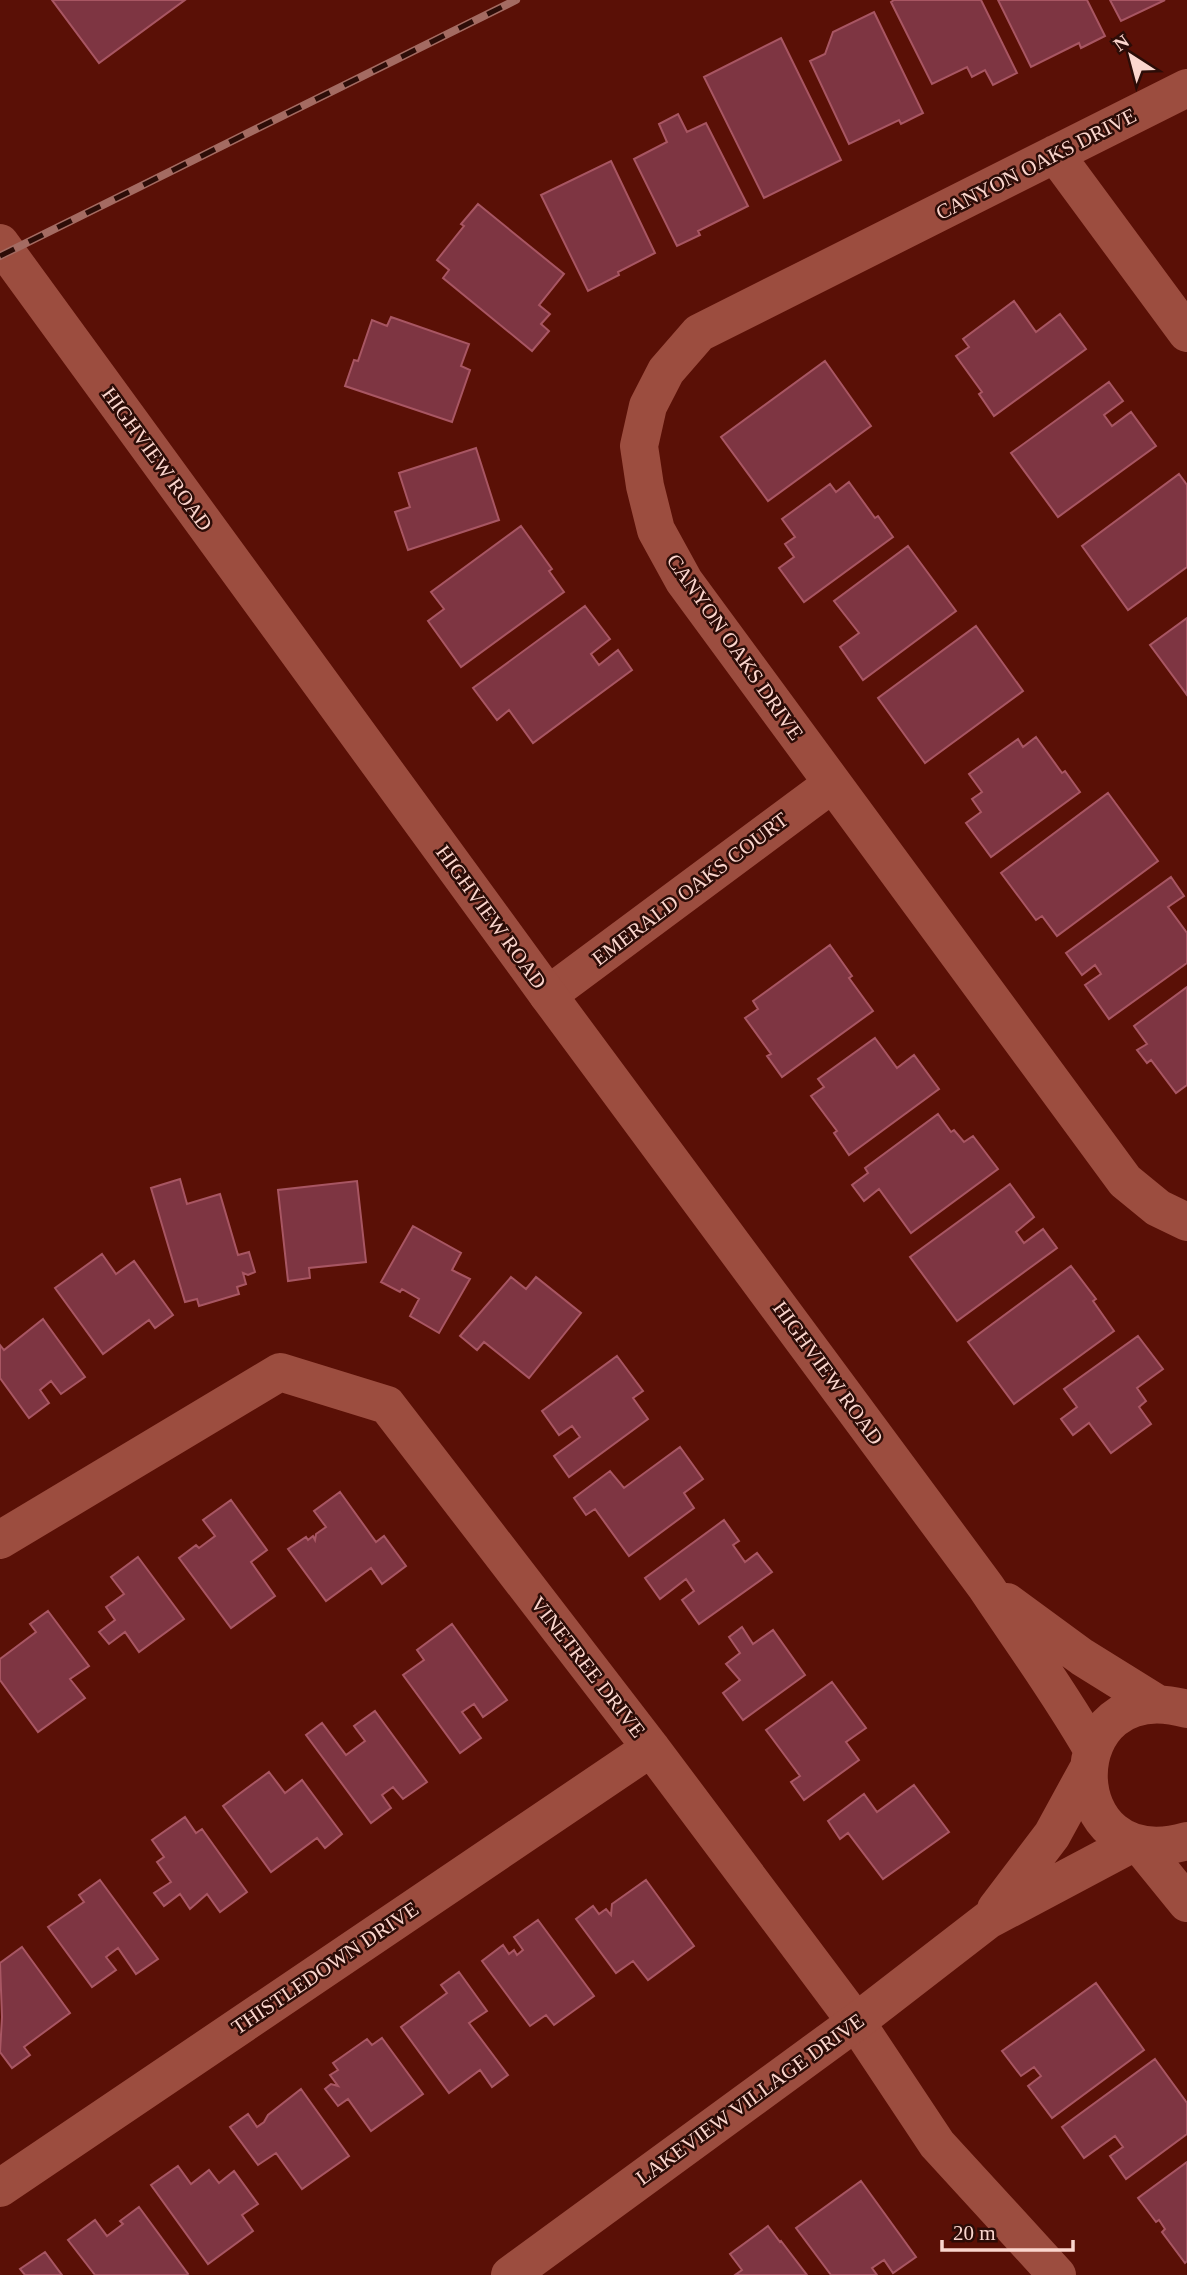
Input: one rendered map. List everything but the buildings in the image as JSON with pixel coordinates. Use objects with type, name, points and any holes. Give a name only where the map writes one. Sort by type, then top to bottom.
[{"type":"street","name":"CANYON OAKS DRIVE","points":[[1187,88],[699,333],[666,371],[648,406],[639,446],[656,530],[684,581],[1125,1181],[1158,1208],[1187,1222]]},
{"type":"street","points":[[1055,154],[1187,333]]},
{"type":"street","name":"HIGHVIEW ROAD","points":[[0,243],[548,995],[986,1587],[1064,1700],[1090,1760],[1090,1794],[1099,1815],[1114,1832],[1136,1844]]},
{"type":"street","name":"EMERALD OAKS COURT","points":[[548,995],[832,784]]},
{"type":"street","name":"VINETREE DRIVE","points":[[0,1540],[280,1372],[387,1405],[651,1748],[856,2022],[937,2144],[1057,2275]]},
{"type":"street","name":"HIGHVIEW ROAD","points":[[986,1587],[1082,1657],[1175,1703]]},
{"type":"street","name":"LAKEVIEW VILLAGE DRIVE","points":[[988,1920],[1052,1835],[1102,1731],[1118,1716],[1136,1707],[1175,1703]]},
{"type":"street","name":"THISTLEDOWN DRIVE","points":[[0,2189],[651,1748]]},
{"type":"street","points":[[1136,1844],[1162,1847],[1187,1842]]},
{"type":"street","points":[[1136,1844],[1187,1903]]},
{"type":"street","name":"LAKEVIEW VILLAGE DRIVE","points":[[510,2275],[856,2022],[988,1920],[1136,1844]]},
{"type":"railway","points":[[0,256],[516,0]]}]
